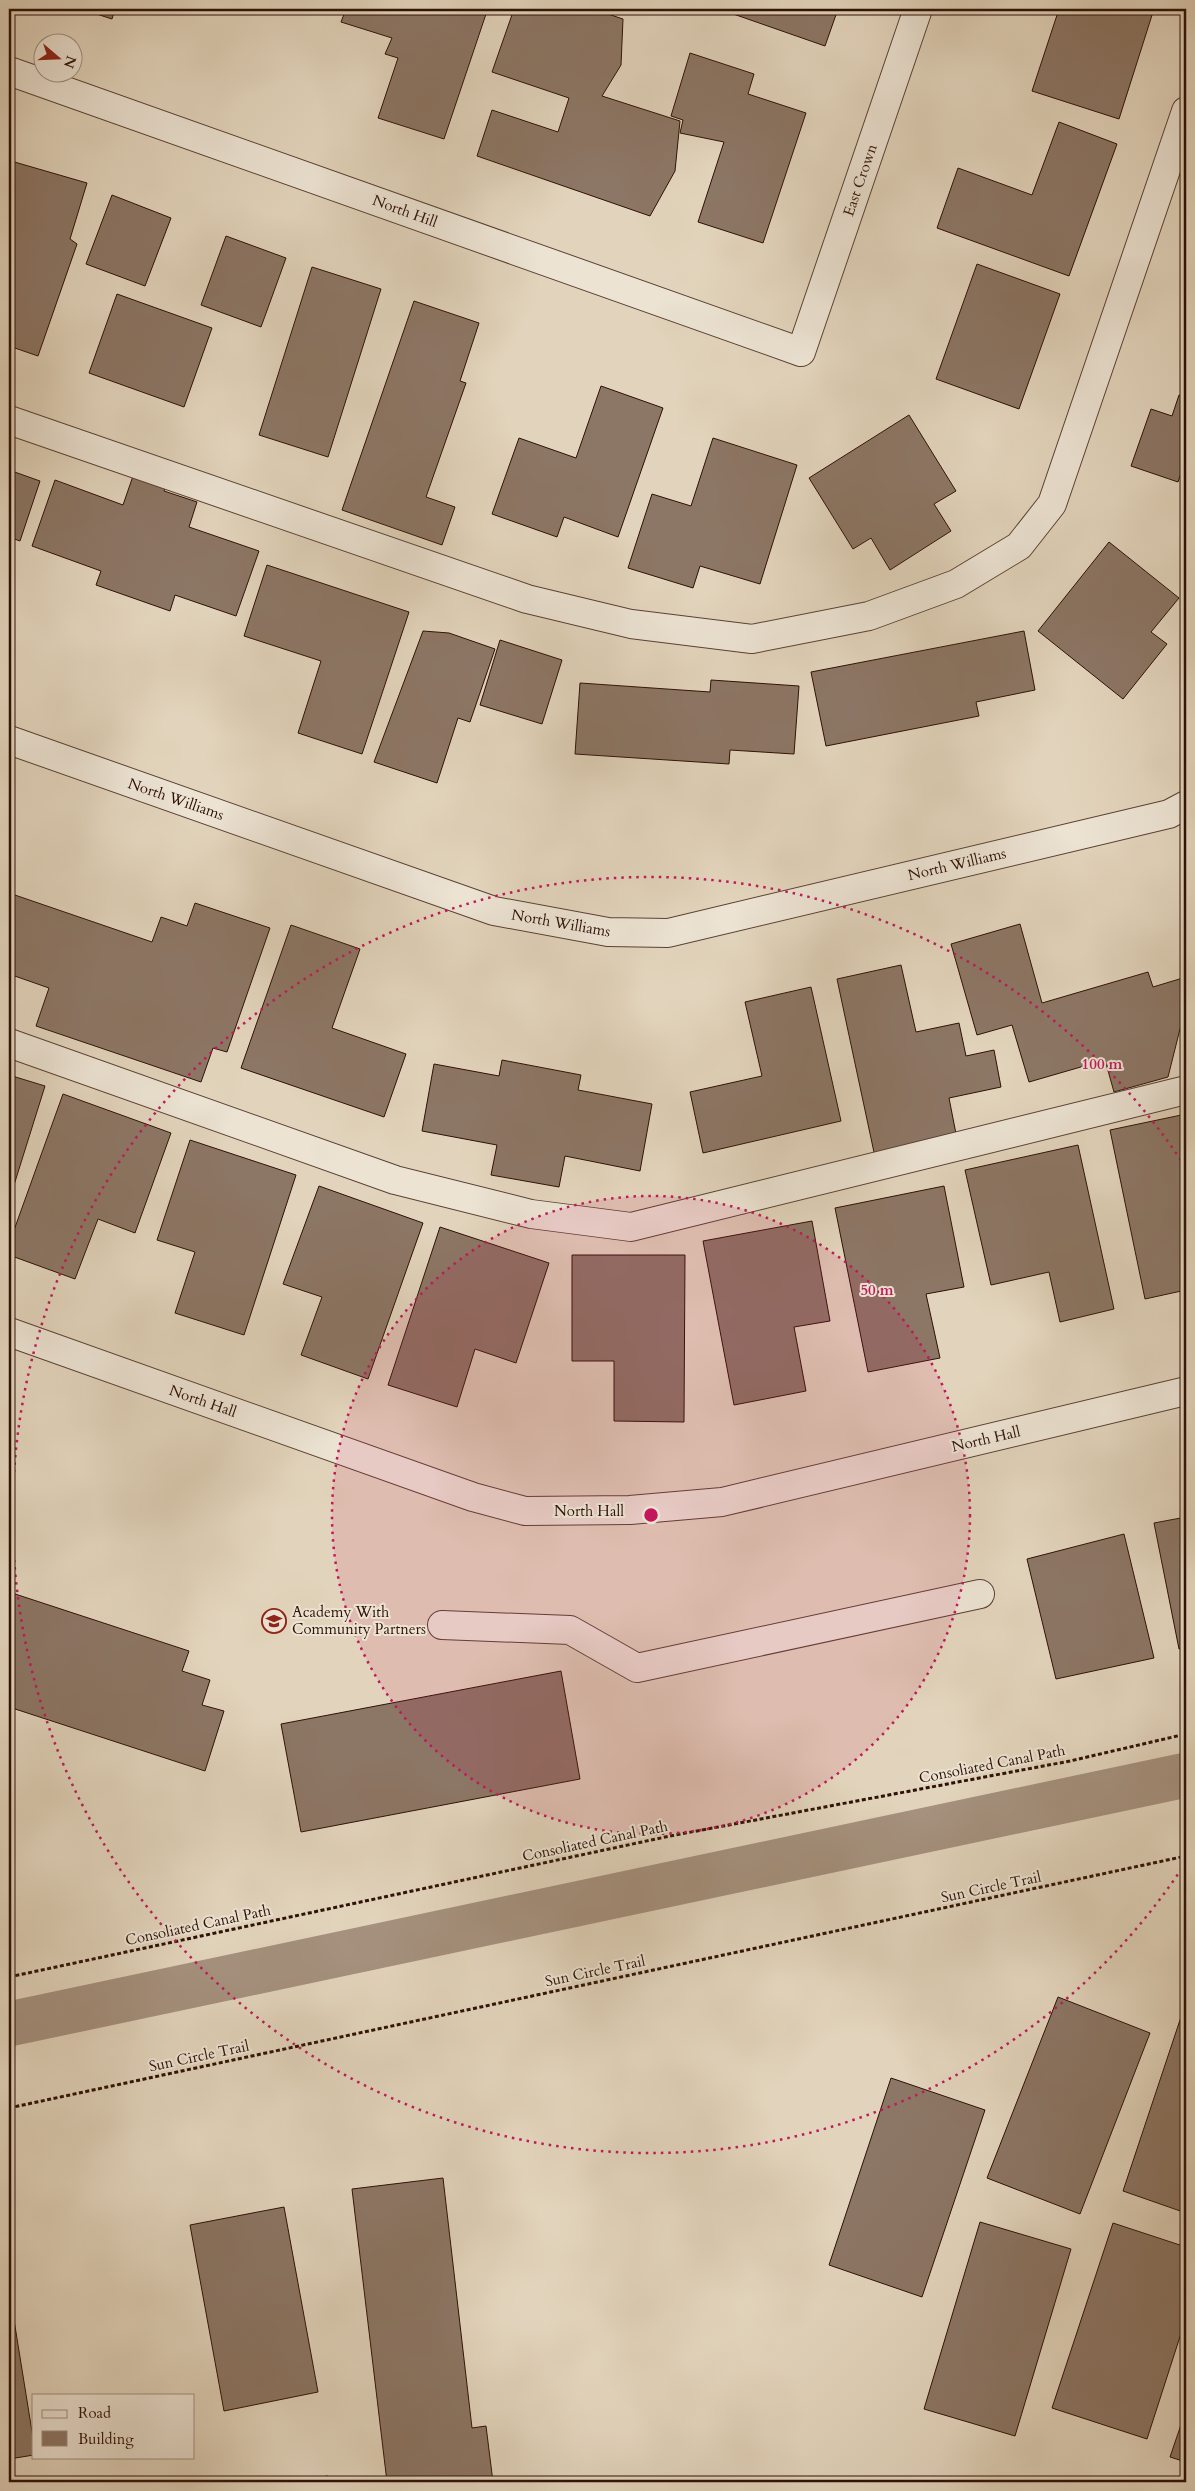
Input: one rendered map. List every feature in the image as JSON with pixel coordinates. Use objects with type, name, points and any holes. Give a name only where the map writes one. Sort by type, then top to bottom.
[{"type":"street","name":"East Crown","points":[[801,352],[918,9]]},
{"type":"street","name":"North Hill","points":[[9,71],[801,352]]},
{"type":"street","points":[[9,420],[527,599],[631,624],[752,639],[869,616],[956,584],[1019,546],[1052,504],[1186,111]]},
{"type":"street","name":"North Williams","points":[[9,740],[494,911],[608,932],[668,932],[1169,814],[1186,805]]},
{"type":"street","points":[[9,1042],[395,1180],[531,1214],[631,1227],[1186,1090]]},
{"type":"street","name":"North Hall","points":[[9,1332],[473,1497],[525,1511],[630,1510],[722,1502],[1186,1391]]},
{"type":"street","points":[[442,1626],[570,1630],[637,1668],[980,1594]]},
{"type":"path","name":"Consoliated Canal Path","points":[[9,1977],[670,1836],[1070,1761],[1186,1734]]},
{"type":"path","name":"Sun Circle Trail","points":[[9,2108],[1186,1856]]},
{"type":"building","points":[[81,9],[115,9],[112,19]]},
{"type":"building","points":[[346,9],[482,9],[487,11],[444,139],[378,118],[398,58],[385,54],[392,38],[341,22]]},
{"type":"building","points":[[514,9],[593,9],[623,19],[621,65],[602,96],[680,121],[675,171],[650,216],[477,156],[492,110],[558,132],[569,98],[492,72]]},
{"type":"building","points":[[719,9],[838,9],[825,46]]},
{"type":"building","points":[[1059,9],[1142,9],[1153,12],[1119,119],[1032,91]]},
{"type":"building","points":[[690,53],[754,74],[748,94],[806,113],[763,243],[698,222],[724,142],[680,133],[683,120],[671,116]]},
{"type":"building","points":[[1059,122],[1117,144],[1069,276],[937,228],[958,168],[1032,195]]},
{"type":"building","points":[[11,161],[87,183],[70,239],[77,244],[38,356],[9,346],[9,169]]},
{"type":"building","points":[[112,195],[171,218],[145,286],[86,264]]},
{"type":"building","points":[[226,236],[286,258],[261,327],[201,305]]},
{"type":"building","points":[[977,264],[1060,294],[1019,409],[936,379]]},
{"type":"building","points":[[312,267],[381,289],[328,457],[259,435]]},
{"type":"building","points":[[117,294],[212,328],[184,407],[89,373]]},
{"type":"building","points":[[414,301],[479,323],[460,381],[466,383],[426,497],[455,507],[442,545],[342,510]]},
{"type":"building","points":[[601,386],[663,408],[618,537],[564,517],[557,537],[492,514],[519,438],[576,458]]},
{"type":"building","points":[[1179,395],[1186,397],[1186,459],[1178,482],[1131,466],[1151,409],[1172,416]]},
{"type":"building","points":[[909,415],[956,491],[934,504],[951,531],[890,570],[871,538],[853,549],[809,478]]},
{"type":"building","points":[[713,438],[797,465],[760,584],[700,566],[693,588],[628,568],[652,494],[691,506]]},
{"type":"building","points":[[9,470],[40,481],[20,541],[9,537]]},
{"type":"building","points":[[133,476],[165,488],[164,491],[197,502],[189,527],[259,551],[236,616],[175,595],[170,611],[96,585],[101,571],[32,546],[55,480],[123,505]]},
{"type":"building","points":[[1109,542],[1179,598],[1151,632],[1167,644],[1123,699],[1038,631]]},
{"type":"building","points":[[267,565],[409,612],[362,754],[298,733],[321,661],[244,636]]},
{"type":"building","points":[[423,631],[449,633],[495,649],[470,722],[458,718],[437,783],[374,762]]},
{"type":"building","points":[[1024,631],[1035,690],[976,702],[979,716],[826,746],[811,672]]},
{"type":"building","points":[[500,640],[562,660],[542,724],[480,705]]},
{"type":"building","points":[[711,680],[799,686],[794,754],[730,750],[729,764],[575,754],[580,683],[710,692]]},
{"type":"building","points":[[9,893],[152,942],[161,917],[187,926],[195,903],[270,928],[227,1052],[213,1048],[201,1082],[36,1026],[49,988],[9,974]]},
{"type":"building","points":[[1020,924],[1042,1003],[1148,972],[1153,987],[1186,977],[1186,1020],[1182,1021],[1168,1077],[1114,1092],[1105,1060],[1029,1082],[1012,1025],[977,1035],[951,944]]},
{"type":"building","points":[[291,925],[360,949],[332,1028],[406,1054],[384,1117],[241,1068]]},
{"type":"building","points":[[901,965],[916,1032],[959,1023],[966,1056],[994,1050],[1001,1087],[949,1098],[957,1139],[875,1157],[837,979]]},
{"type":"building","points":[[811,987],[841,1121],[703,1153],[690,1092],[762,1076],[745,1002]]},
{"type":"building","points":[[502,1060],[581,1075],[578,1090],[652,1104],[640,1171],[565,1156],[559,1187],[491,1175],[497,1145],[422,1131],[434,1064],[499,1076]]},
{"type":"building","points":[[9,1075],[45,1086],[9,1201]]},
{"type":"building","points":[[63,1094],[171,1133],[135,1233],[98,1219],[75,1279],[9,1255],[9,1244]]},
{"type":"building","points":[[1186,1114],[1186,1290],[1145,1299],[1110,1130]]},
{"type":"building","points":[[190,1140],[296,1175],[244,1335],[175,1313],[195,1252],[157,1240]]},
{"type":"building","points":[[1078,1145],[1114,1309],[1060,1322],[1049,1272],[991,1285],[965,1170]]},
{"type":"building","points":[[319,1186],[423,1223],[368,1379],[301,1355],[322,1297],[283,1284]]},
{"type":"building","points":[[944,1186],[964,1287],[926,1294],[940,1358],[868,1372],[835,1208]]},
{"type":"building","points":[[812,1221],[830,1321],[794,1327],[806,1391],[734,1405],[703,1241]]},
{"type":"building","points":[[440,1227],[549,1263],[516,1363],[475,1349],[457,1407],[388,1385]]},
{"type":"building","points":[[572,1255],[685,1255],[684,1422],[614,1421],[614,1361],[572,1361]]},
{"type":"building","points":[[1186,1517],[1186,1647],[1179,1649],[1154,1523]]},
{"type":"building","points":[[1124,1534],[1154,1658],[1056,1679],[1027,1559]]},
{"type":"building","points":[[9,1592],[189,1651],[182,1671],[210,1680],[202,1705],[224,1711],[205,1771],[9,1707]]},
{"type":"building","points":[[561,1671],[580,1779],[301,1832],[281,1724]]},
{"type":"building","points":[[1058,1997],[1150,2033],[1080,2214],[987,2178]]},
{"type":"building","points":[[1186,2005],[1186,2213],[1123,2191]]},
{"type":"building","points":[[891,2078],[985,2110],[922,2297],[829,2265]]},
{"type":"building","points":[[443,2178],[472,2428],[486,2426],[493,2482],[387,2482],[352,2189]]},
{"type":"building","points":[[284,2207],[318,2392],[224,2411],[190,2225]]},
{"type":"building","points":[[980,2222],[1071,2249],[1015,2436],[924,2409]]},
{"type":"building","points":[[1113,2223],[1186,2247],[1186,2318],[1147,2439],[1052,2408]]},
{"type":"building","points":[[9,2289],[32,2432],[32,2455],[9,2459]]},
{"type":"building","points":[[1186,2410],[1186,2462],[1170,2457]]},
{"type":"building","points":[[328,2476],[329,2482],[283,2482]]},
{"type":"waterway","points":[[9,2024],[1186,1775]]},
{"type":"place","name":"Academy With Community Partners","points":[[274,1621]]}]
